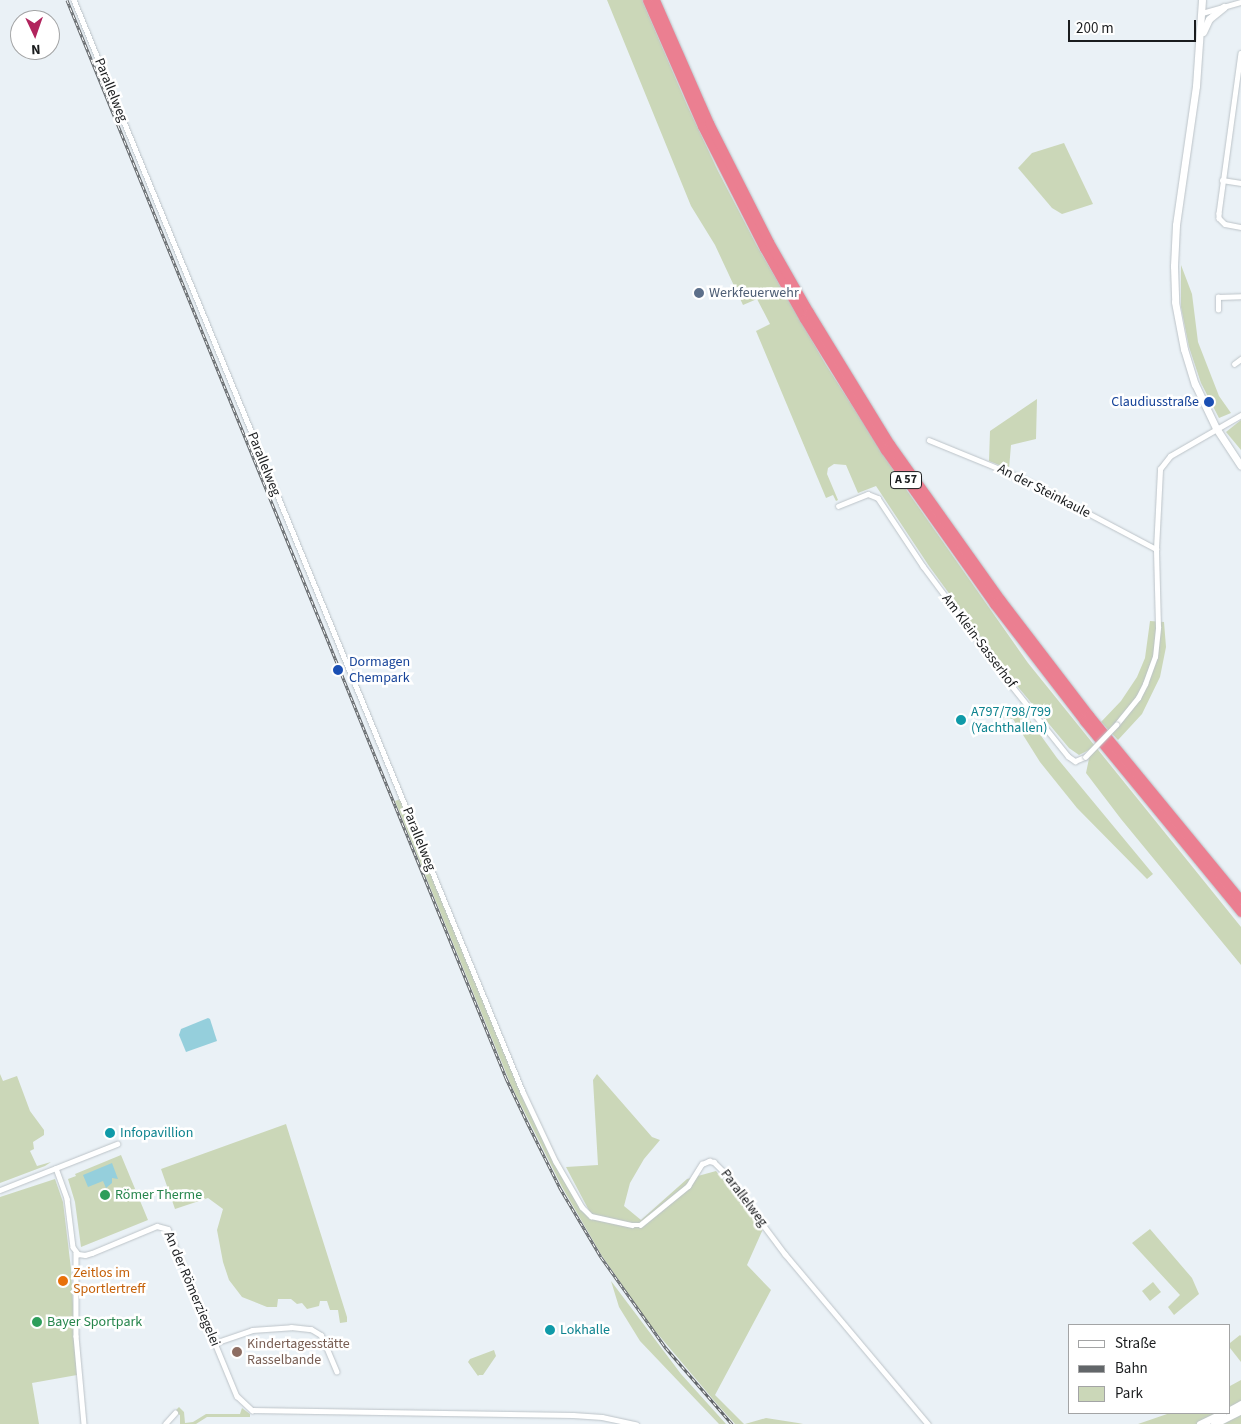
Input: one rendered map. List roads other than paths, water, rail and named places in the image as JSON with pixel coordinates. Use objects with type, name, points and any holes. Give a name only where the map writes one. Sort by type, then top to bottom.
[{"type":"highway","name":"A 57","points":[[647,0],[698,118],[764,248],[804,319],[885,450],[1000,611],[1084,721],[1241,912]]},
{"type":"highway","name":"A 57","points":[[655,0],[709,124],[770,242],[809,312],[890,444],[1006,607],[1089,715],[1241,900]]},
{"type":"main road","points":[[1202,0],[1201,37],[1176,225],[1174,290],[1180,331],[1189,368],[1216,428],[1241,466]]},
{"type":"main road","points":[[1201,37],[1209,19],[1224,7]]},
{"type":"main road","points":[[1214,1424],[1241,1410]]},
{"type":"main road","points":[[1200,1424],[1221,1414]]},
{"type":"street","name":"Parallelweg","points":[[74,0],[523,1092],[556,1162],[582,1207],[586,1212],[597,1218],[636,1226],[644,1223],[688,1186],[702,1164],[709,1161],[714,1162],[723,1171],[785,1254],[928,1424]]},
{"type":"street","points":[[1202,13],[1241,2]]},
{"type":"street","points":[[1241,53],[1222,180],[1219,218],[1225,224],[1241,227]]},
{"type":"street","points":[[1222,180],[1241,183]]},
{"type":"street","points":[[1218,310],[1217,294],[1241,296]]},
{"type":"street","points":[[1234,364],[1241,359]]},
{"type":"street","points":[[1216,428],[1241,415]]},
{"type":"street","name":"Am Klein-Sasserhof","points":[[838,506],[868,494],[878,498],[923,566],[1012,686],[1068,756],[1075,761],[1086,756],[1116,725],[1138,698],[1146,684],[1155,657],[1158,627],[1156,549],[1158,478],[1162,464],[1170,456],[1216,428]]},
{"type":"street","name":"An der Steinkaule","points":[[929,440],[1022,478],[1156,549]]},
{"type":"street","points":[[0,1190],[117,1144]]},
{"type":"street","points":[[56,1168],[67,1199],[71,1240],[76,1253],[76,1336],[84,1424]]},
{"type":"street","name":"An der Römerziegelei","points":[[76,1253],[87,1254],[157,1226],[165,1227],[171,1234],[237,1396],[246,1407],[252,1410],[270,1412],[573,1415],[602,1417],[636,1424]]},
{"type":"street","points":[[215,1343],[252,1330],[292,1327],[311,1329],[316,1331],[324,1341],[337,1372]]},
{"type":"street","points":[[166,1424],[175,1413]]},
{"type":"water","points":[[208,1018],[217,1041],[186,1052],[179,1035],[181,1029]]},
{"type":"water","points":[[112,1163],[118,1179],[112,1178],[112,1183],[106,1188],[103,1181],[88,1187],[83,1175]]},
{"type":"railway","points":[[67,0],[506,1078],[560,1188],[601,1257],[666,1348],[732,1424]]},
{"type":"place","name":"Werkfeuerwehr","points":[[699,293]]},
{"type":"place","name":"Claudiusstraße","points":[[1209,402]]},
{"type":"place","name":"Dormagen Chempark","points":[[338,670]]},
{"type":"place","name":"A797/798/799 (Yachthallen)","points":[[961,720]]},
{"type":"place","name":"Infopavillion","points":[[110,1133]]},
{"type":"place","name":"Römer Therme","points":[[105,1195]]},
{"type":"place","name":"Zeitlos im Sportlertreff","points":[[63,1281]]},
{"type":"place","name":"Bayer Sportpark","points":[[37,1322]]},
{"type":"place","name":"Lokhalle","points":[[550,1330]]},
{"type":"place","name":"Kindertagesstätte Rasselbande","points":[[237,1352]]}]
